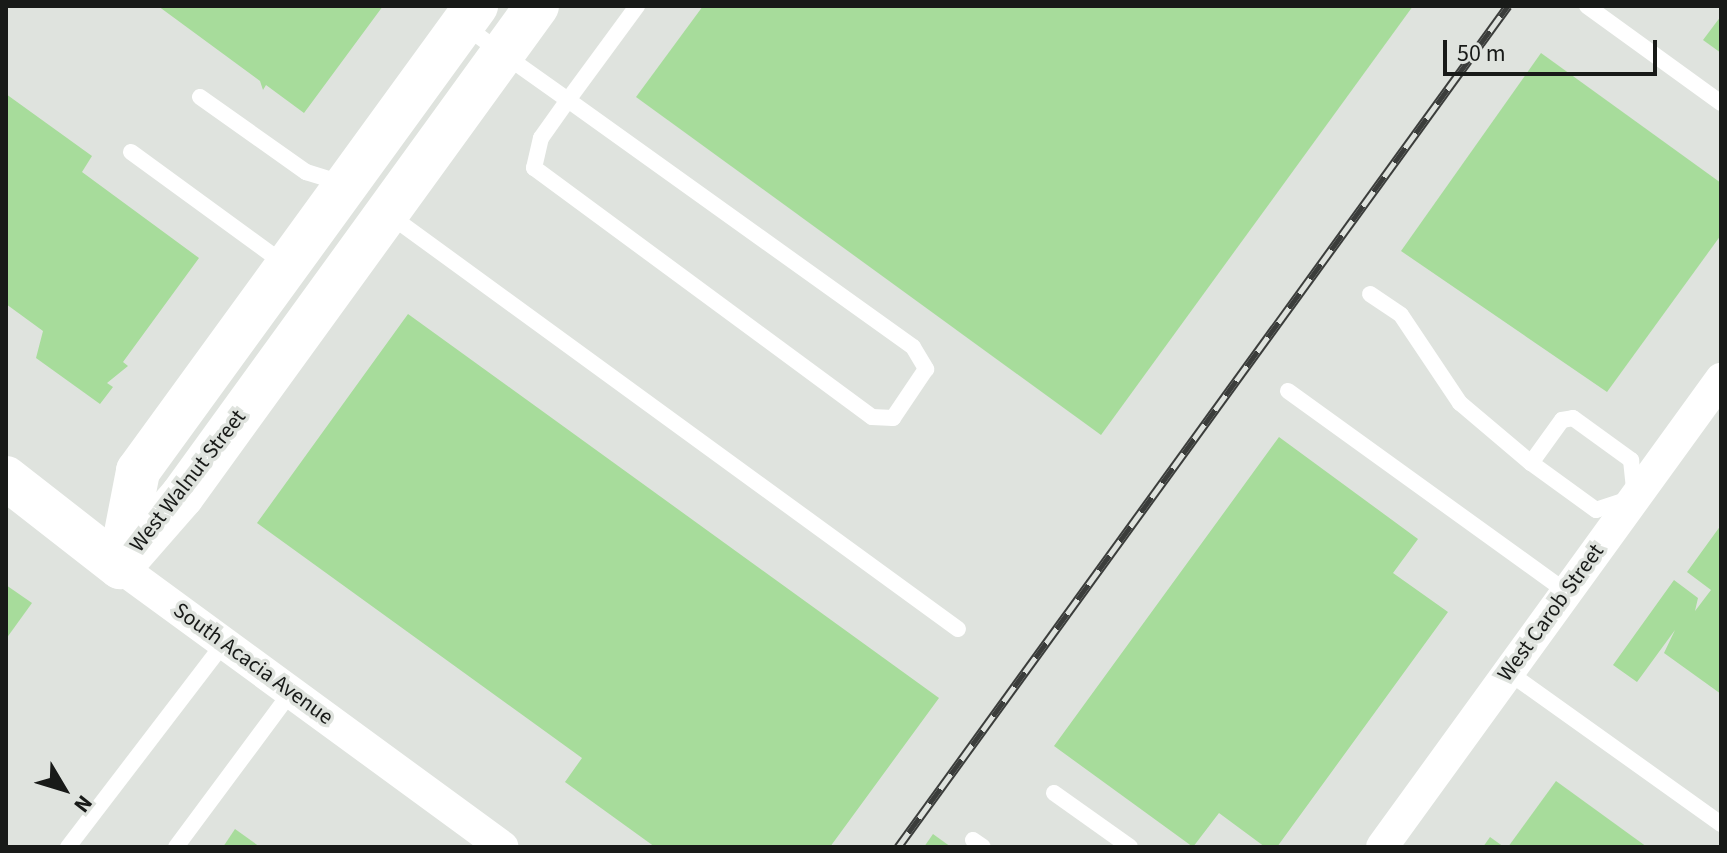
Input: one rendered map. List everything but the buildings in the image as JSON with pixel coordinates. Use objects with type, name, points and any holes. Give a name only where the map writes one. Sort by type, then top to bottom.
[{"type":"street","name":"West Walnut Street","points":[[120,567],[182,496],[537,6]]},
{"type":"street","name":"West Walnut Street","points":[[120,567],[138,471],[469,15]]},
{"type":"street","points":[[346,184],[387,213]]},
{"type":"street","name":"West Carob Street","points":[[1382,847],[1721,379]]},
{"type":"street","name":"South Acacia Avenue","points":[[6,478],[120,567],[291,692],[471,837],[502,847]]},
{"type":"lane","points":[[469,15],[503,54],[568,100],[924,358],[922,379],[893,418],[872,417],[543,181],[534,158],[568,100],[637,6]]},
{"type":"lane","points":[[1587,6],[1721,103]]},
{"type":"lane","points":[[200,97],[306,172],[346,184]]},
{"type":"lane","points":[[131,152],[287,266]]},
{"type":"lane","points":[[387,213],[958,629]]},
{"type":"lane","points":[[1370,294],[1401,315],[1460,403],[1531,463],[1596,510],[1635,497],[1631,460],[1573,418],[1562,420],[1531,463]]},
{"type":"lane","points":[[1288,391],[1567,592]]},
{"type":"lane","points":[[68,847],[224,643]]},
{"type":"lane","points":[[1508,672],[1721,824]]},
{"type":"lane","points":[[176,847],[291,692]]},
{"type":"lane","points":[[1054,793],[1130,847]]},
{"type":"railway","points":[[898,847],[1508,6]]}]
